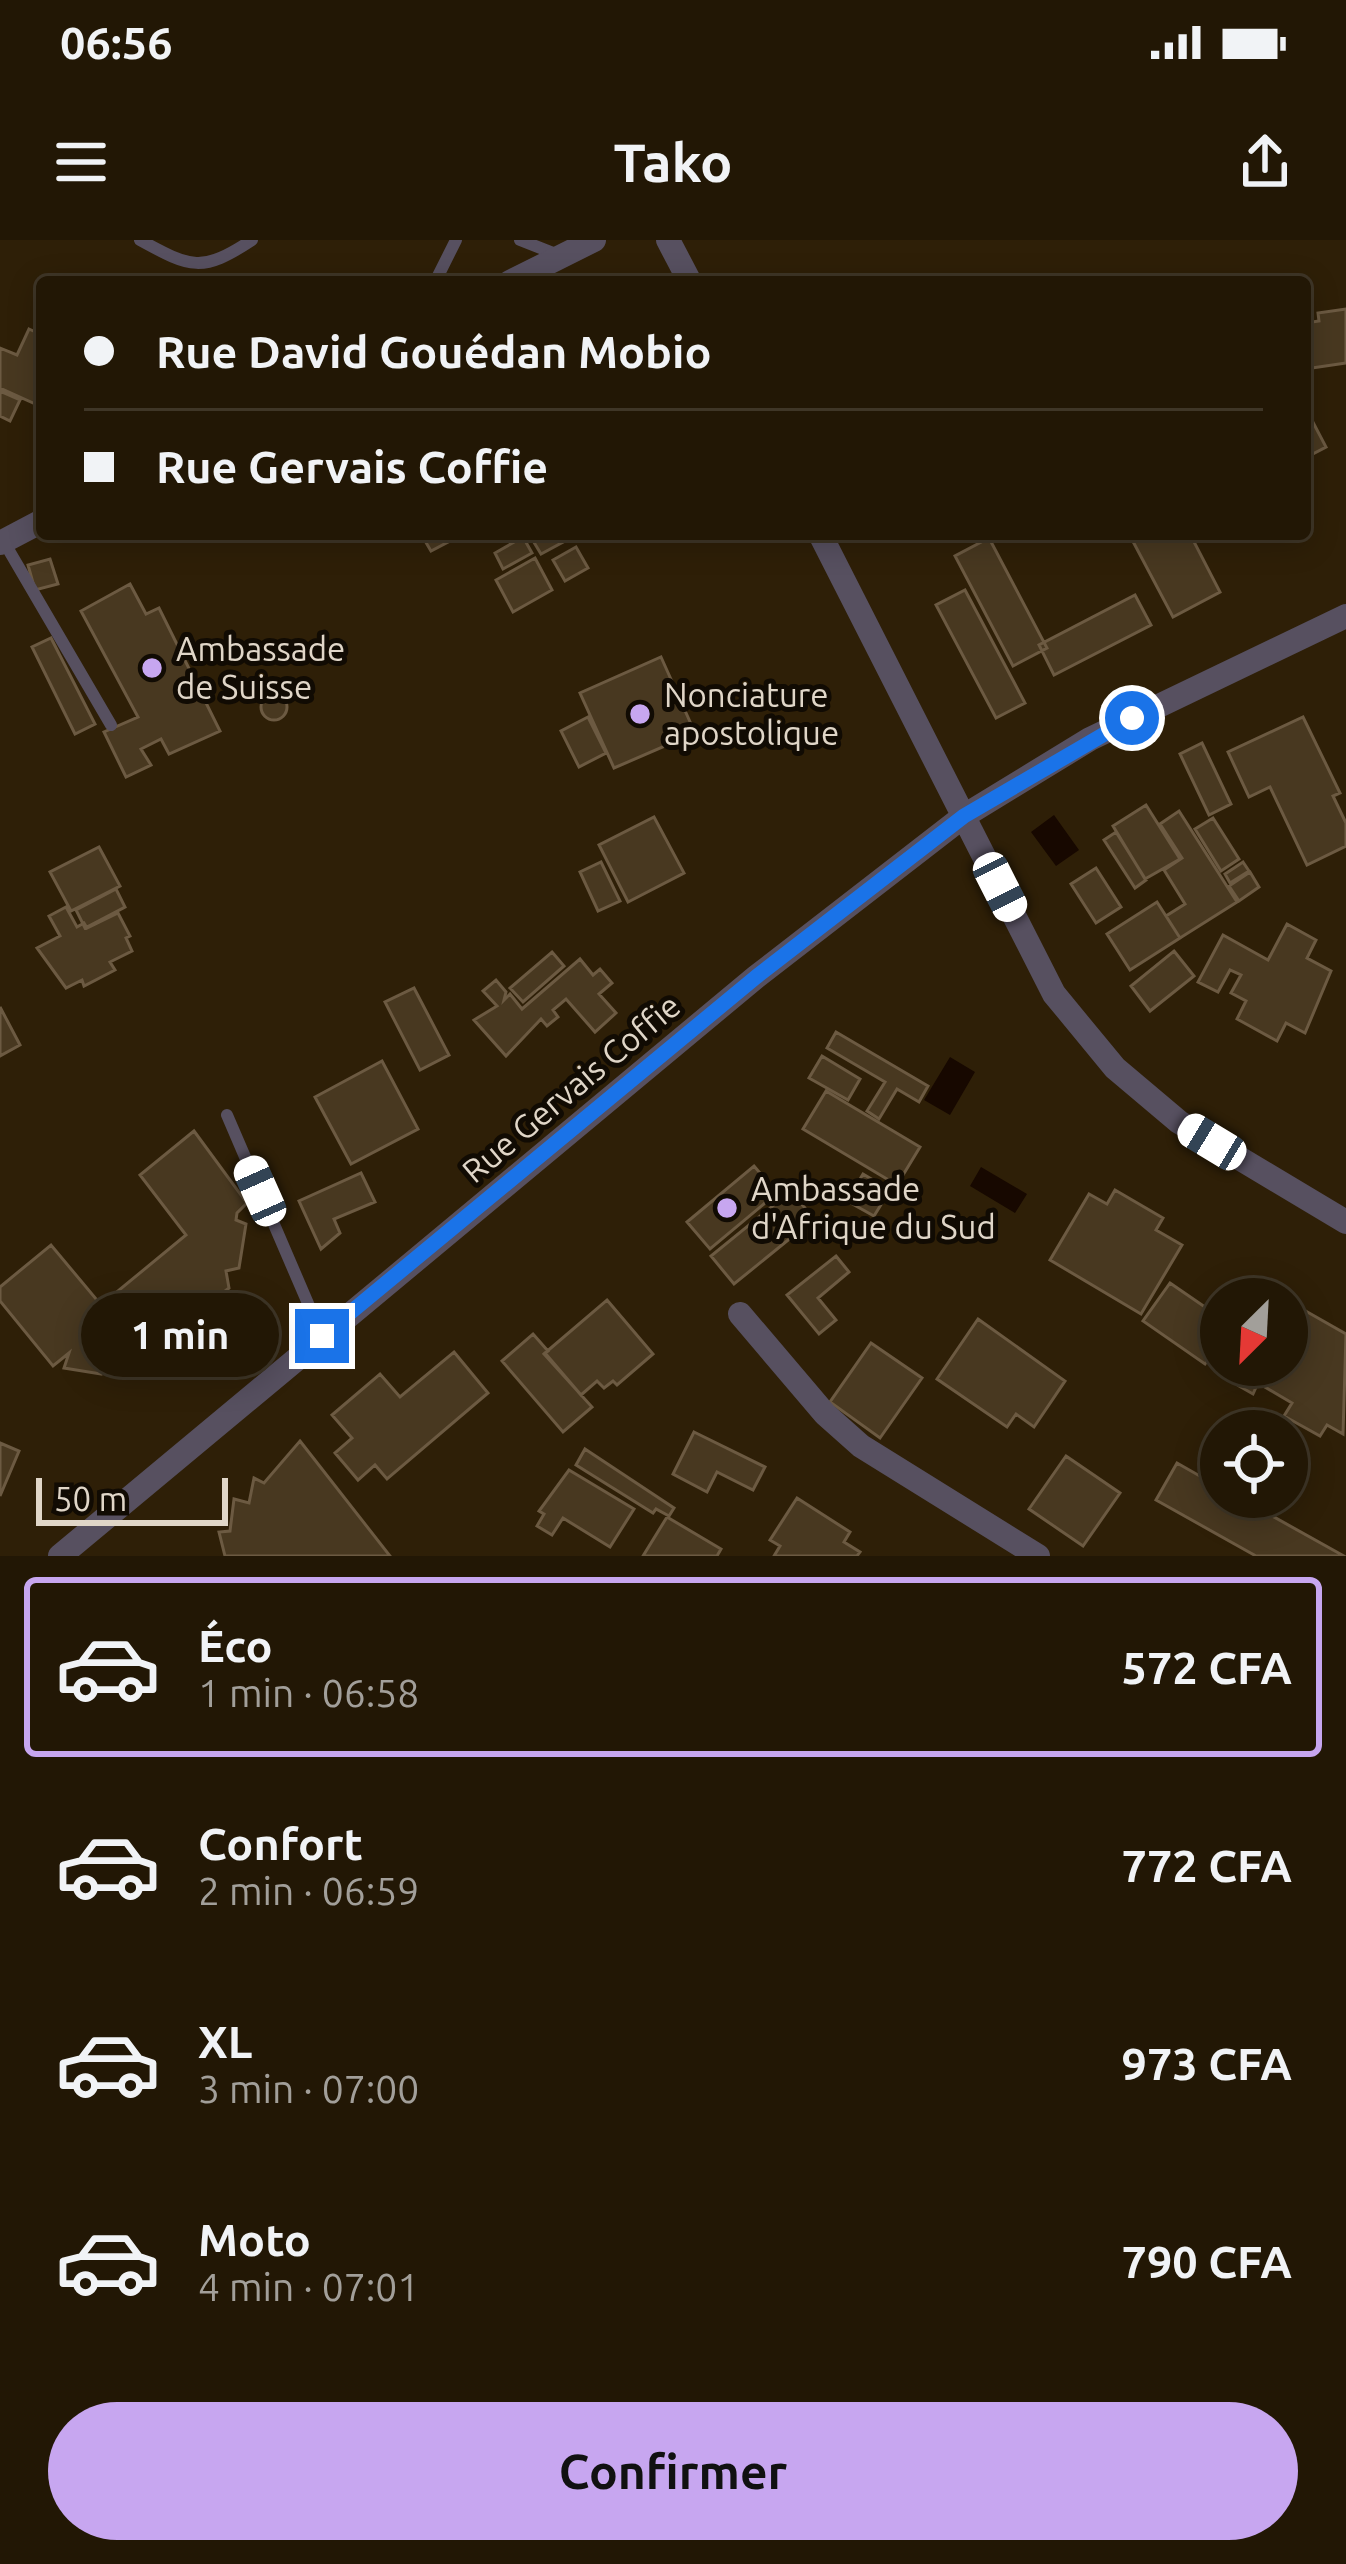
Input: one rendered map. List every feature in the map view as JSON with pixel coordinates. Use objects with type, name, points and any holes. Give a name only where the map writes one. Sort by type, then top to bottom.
[{"type":"street","points":[[523,276],[594,240]]},
{"type":"street","points":[[668,240],[687,276]]},
{"type":"street","points":[[2,542],[36,524]]},
{"type":"street","points":[[823,540],[1054,994],[1115,1068],[1179,1122],[1346,1222]]},
{"type":"street","name":"Rue Gervais Coffie","points":[[60,1556],[756,977],[964,816],[1090,739],[1346,616]]},
{"type":"street","points":[[740,1313],[825,1414],[861,1446],[1038,1556]]},
{"type":"lane","points":[[140,240],[194,265],[219,262],[252,240]]},
{"type":"lane","points":[[438,276],[456,240]]},
{"type":"lane","points":[[520,240],[562,256]]},
{"type":"lane","points":[[2,542],[111,725]]},
{"type":"lane","points":[[227,1115],[322,1336]]},
{"type":"shaded area","points":[[1054,815],[1079,850],[1056,866],[1031,832]]},
{"type":"shaded area","points":[[950,1057],[975,1072],[950,1115],[924,1100]]},
{"type":"shaded area","points":[[981,1167],[1027,1194],[1015,1213],[970,1186]]},
{"type":"building","points":[[1346,309],[1346,363],[1311,368],[1311,322],[1319,321],[1318,313]]},
{"type":"building","points":[[29,329],[36,332],[36,404],[0,388],[0,348],[17,355]]},
{"type":"building","points":[[0,391],[20,400],[10,421],[0,416]]},
{"type":"building","points":[[1311,418],[1326,447],[1311,455]]},
{"type":"building","points":[[425,540],[447,540],[448,542],[431,551]]},
{"type":"building","points":[[525,540],[532,553],[503,569],[495,553]]},
{"type":"building","points":[[533,540],[567,540],[541,554]]},
{"type":"building","points":[[990,540],[1047,648],[1013,666],[955,556]]},
{"type":"building","points":[[1132,540],[1193,540],[1220,592],[1173,617]]},
{"type":"building","points":[[576,547],[588,568],[565,581],[553,560]]},
{"type":"building","points":[[535,558],[552,590],[513,612],[496,580]]},
{"type":"building","points":[[50,559],[58,584],[35,590],[28,565]]},
{"type":"building","points":[[130,584],[146,614],[159,608],[220,731],[169,754],[161,739],[141,749],[151,765],[126,777],[104,732],[138,717],[81,611]]},
{"type":"building","points":[[965,590],[1025,703],[996,718],[936,605]]},
{"type":"building","points":[[1135,595],[1151,625],[1054,675],[1039,645]]},
{"type":"building","points":[[51,638],[95,724],[75,734],[32,647]]},
{"type":"building","points":[[661,657],[695,733],[614,768],[580,693]]},
{"type":"building","points":[[274,694],[287,707],[274,720],[261,707]]},
{"type":"building","points":[[588,717],[606,753],[579,767],[561,731]]},
{"type":"building","points":[[1303,717],[1340,793],[1333,796],[1346,823],[1346,846],[1307,865],[1270,787],[1249,797],[1228,752]]},
{"type":"building","points":[[1202,743],[1231,804],[1209,815],[1180,754]]},
{"type":"building","points":[[1146,805],[1180,859],[1145,879],[1113,826]]},
{"type":"building","points":[[1179,811],[1237,902],[1180,938],[1166,916],[1185,904],[1164,870],[1182,858],[1160,824]]},
{"type":"building","points":[[654,817],[684,873],[628,902],[599,845]]},
{"type":"building","points":[[1213,818],[1239,859],[1221,871],[1195,829]]},
{"type":"building","points":[[1116,832],[1146,880],[1135,888],[1104,840]]},
{"type":"building","points":[[99,847],[120,886],[71,911],[50,872]]},
{"type":"building","points":[[601,862],[620,901],[598,911],[580,872]]},
{"type":"building","points":[[1243,862],[1249,871],[1230,883],[1225,874]]},
{"type":"building","points":[[1096,868],[1121,907],[1096,923],[1071,884]]},
{"type":"building","points":[[1250,872],[1259,887],[1239,901],[1229,886]]},
{"type":"building","points":[[116,889],[125,907],[85,928],[76,910]]},
{"type":"building","points":[[1157,902],[1180,938],[1130,970],[1107,934]]},
{"type":"building","points":[[66,907],[77,927],[84,923],[87,928],[118,913],[130,936],[126,938],[132,951],[110,962],[115,970],[84,986],[82,980],[66,988],[37,948],[60,936],[49,916]]},
{"type":"building","points":[[1287,924],[1316,940],[1307,958],[1331,971],[1305,1033],[1286,1023],[1277,1041],[1237,1019],[1246,1001],[1231,993],[1241,975],[1230,970],[1218,992],[1198,982],[1223,935],[1268,960]]},
{"type":"building","points":[[1174,951],[1194,976],[1150,1011],[1131,986]]},
{"type":"building","points":[[552,952],[564,966],[523,1002],[510,988]]},
{"type":"building","points":[[580,959],[593,975],[600,969],[612,983],[599,994],[616,1013],[595,1032],[566,999],[553,1010],[558,1017],[547,1026],[541,1019],[506,1056],[474,1020],[497,1006],[483,991],[496,980],[506,992],[504,1000],[510,994],[522,1009]]},
{"type":"building","points":[[414,988],[449,1055],[420,1070],[385,1002]]},
{"type":"building","points":[[0,1007],[20,1045],[0,1056]]},
{"type":"building","points":[[836,1032],[928,1086],[919,1102],[897,1089],[879,1119],[867,1111],[885,1082],[827,1048]]},
{"type":"building","points":[[822,1056],[860,1079],[848,1100],[809,1078]]},
{"type":"building","points":[[382,1061],[418,1129],[351,1164],[315,1097]]},
{"type":"building","points":[[826,1091],[920,1147],[897,1185],[803,1129]]},
{"type":"building","points":[[194,1131],[247,1203],[237,1213],[236,1220],[246,1224],[239,1268],[226,1271],[229,1288],[125,1369],[114,1355],[102,1355],[101,1374],[64,1368],[69,1353],[53,1366],[0,1301],[0,1287],[51,1245],[101,1305],[186,1235],[140,1175]]},
{"type":"building","points":[[754,1166],[777,1193],[710,1249],[687,1222]]},
{"type":"building","points":[[361,1173],[375,1202],[334,1219],[340,1233],[321,1249],[299,1201]]},
{"type":"building","points":[[863,1174],[890,1190],[874,1216],[847,1201]]},
{"type":"building","points":[[1115,1190],[1163,1218],[1156,1230],[1182,1245],[1141,1314],[1050,1260],[1089,1194],[1107,1204]]},
{"type":"building","points":[[791,1191],[814,1219],[734,1284],[711,1256]]},
{"type":"building","points":[[836,1256],[849,1272],[818,1298],[836,1320],[819,1334],[787,1295]]},
{"type":"building","points":[[1170,1283],[1200,1304],[1200,1361],[1143,1321]]},
{"type":"building","points":[[607,1300],[653,1354],[617,1385],[613,1381],[604,1388],[597,1381],[581,1395],[545,1353]]},
{"type":"building","points":[[1308,1312],[1346,1334],[1343,1434],[1327,1425],[1320,1436],[1308,1429],[1308,1410],[1288,1410],[1292,1403],[1263,1386],[1308,1386]]},
{"type":"building","points":[[978,1319],[1065,1381],[1034,1427],[1016,1414],[1007,1427],[937,1379]]},
{"type":"building","points":[[533,1334],[548,1351],[544,1354],[592,1407],[563,1432],[502,1361]]},
{"type":"building","points":[[871,1343],[922,1378],[880,1438],[830,1402]]},
{"type":"building","points":[[454,1352],[488,1393],[387,1479],[375,1465],[358,1480],[335,1453],[352,1438],[332,1415],[380,1374],[400,1397]]},
{"type":"building","points":[[694,1432],[765,1467],[753,1490],[717,1472],[707,1492],[673,1474]]},
{"type":"building","points":[[300,1441],[390,1556],[225,1556],[219,1532],[230,1531],[234,1499],[249,1503],[254,1478],[264,1483]]},
{"type":"building","points":[[0,1443],[19,1451],[0,1496]]},
{"type":"building","points":[[585,1449],[674,1508],[669,1516],[656,1509],[653,1513],[576,1465]]},
{"type":"building","points":[[1066,1456],[1120,1493],[1083,1546],[1029,1509]]},
{"type":"building","points":[[1177,1463],[1200,1476],[1200,1518],[1276,1518],[1344,1556],[1256,1556],[1156,1500]]},
{"type":"building","points":[[569,1470],[634,1509],[610,1547],[563,1518],[552,1535],[537,1526],[544,1514],[539,1511]]},
{"type":"building","points":[[797,1498],[850,1532],[844,1542],[860,1552],[857,1556],[774,1556],[780,1546],[770,1540]]},
{"type":"building","points":[[667,1517],[721,1549],[717,1556],[643,1556]]},
{"type":"place","name":"Ambassade de Suisse","points":[[152,668]]},
{"type":"place","name":"Nonciature apostolique","points":[[640,714]]},
{"type":"place","name":"Ambassade d'Afrique du Sud","points":[[727,1208]]},
{"type":"route","points":[[322,1336],[756,977],[964,816],[1132,718]]}]
